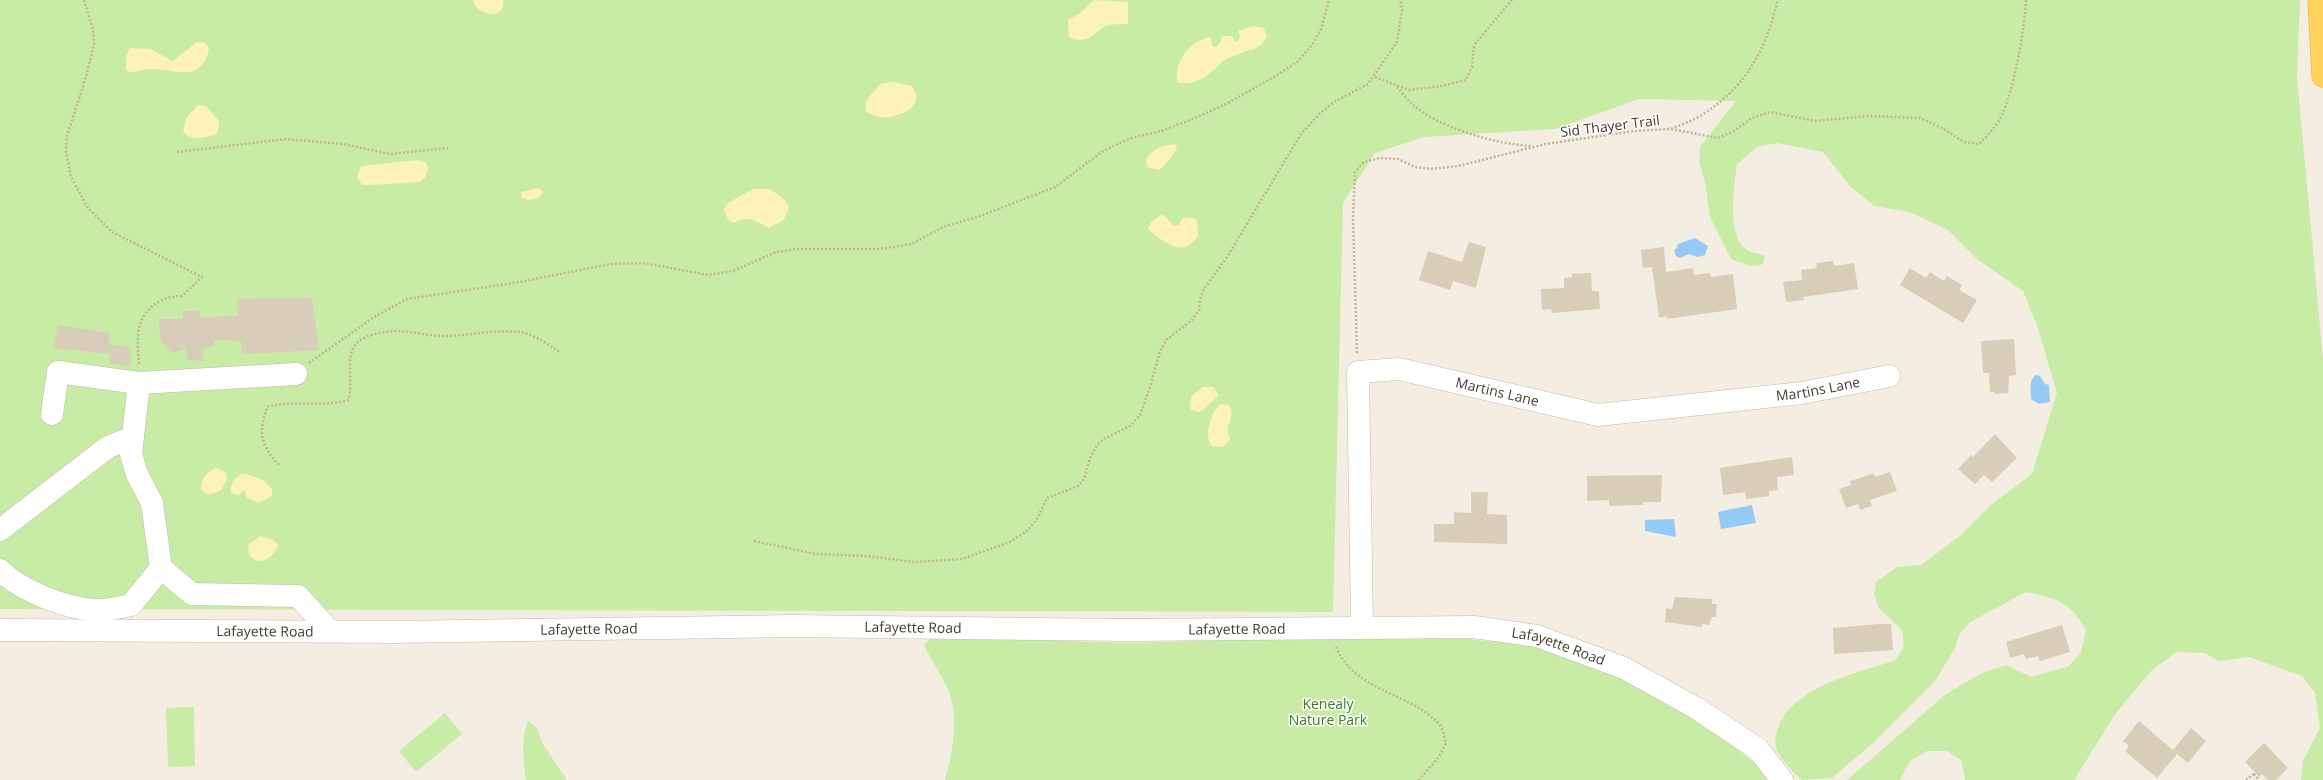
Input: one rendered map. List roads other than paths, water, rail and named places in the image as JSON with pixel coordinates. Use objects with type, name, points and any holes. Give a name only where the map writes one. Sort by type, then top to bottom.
[{"type":"highway","points":[[2319,0],[2323,76]]},
{"type":"street","name":"Martins Lane","points":[[1362,626],[1358,372],[1399,369],[1598,415],[1802,393],[1889,376]]},
{"type":"street","points":[[52,414],[58,372],[139,383],[296,374]]},
{"type":"street","points":[[139,383],[131,454],[137,474],[152,503],[161,568],[192,594],[298,596],[330,631]]},
{"type":"street","points":[[0,530],[108,446],[132,437]]},
{"type":"street","points":[[0,570],[10,580],[51,600],[95,610],[131,605],[161,568]]},
{"type":"street","name":"Lafayette Road","points":[[0,630],[330,631],[792,626],[1130,630],[1362,626],[1474,627],[1529,635],[1617,665],[1696,708],[1758,749],[1782,780]]},
{"type":"water","points":[[1695,238],[1708,246],[1705,255],[1698,257],[1689,254],[1680,258],[1676,256],[1674,250],[1677,248],[1678,244]]},
{"type":"water","points":[[2036,375],[2040,376],[2045,384],[2049,385],[2050,402],[2039,404],[2031,399],[2031,383],[2033,377]]},
{"type":"water","points":[[1752,505],[1756,523],[1721,529],[1718,512]]},
{"type":"water","points":[[1674,519],[1676,537],[1645,531],[1645,520]]},
{"type":"park label","name":"Kenealy Nature Park","points":[[1328,712]]}]
